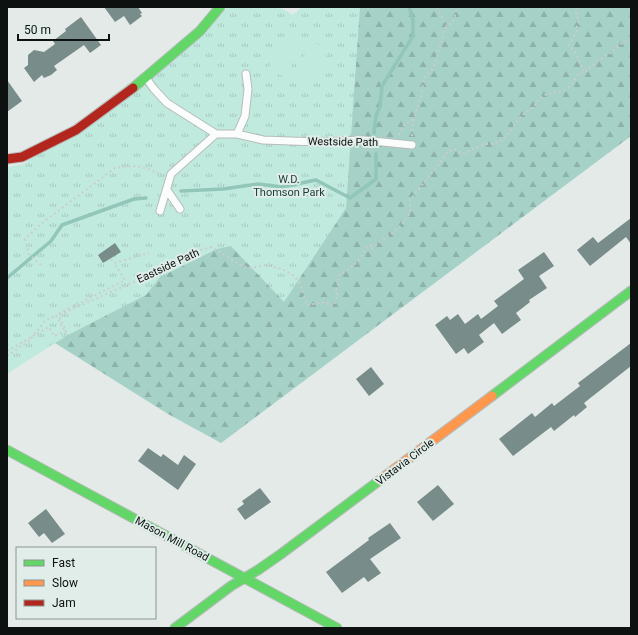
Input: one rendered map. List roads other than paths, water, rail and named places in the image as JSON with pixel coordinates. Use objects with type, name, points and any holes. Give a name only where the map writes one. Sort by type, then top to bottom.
[{"type":"street","points":[[7,159],[22,157],[76,130],[127,93],[200,31],[220,7]]},
{"type":"street","name":"Vistavia Circle","points":[[176,628],[231,586],[258,570],[288,549],[631,291]]},
{"type":"street","name":"Mason Mill Road","points":[[7,450],[337,628]]},
{"type":"lane","points":[[237,134],[245,116],[248,89],[246,74]]},
{"type":"lane","points":[[146,77],[154,89],[167,103],[216,134],[171,174],[160,211]]},
{"type":"lane","name":"Westside Path","points":[[216,134],[237,134],[263,140],[319,142],[363,140],[412,145]]},
{"type":"lane","points":[[166,190],[180,209]]},
{"type":"waterway","points":[[374,133],[376,116],[380,106],[382,86],[413,36],[413,20],[409,7]]},
{"type":"waterway","points":[[181,191],[223,189],[258,184],[282,187],[316,180],[350,198],[376,179],[376,154]]},
{"type":"waterway","points":[[7,278],[51,241],[62,225],[134,199],[146,198]]},
{"type":"park label","name":"W.D. Thomson Park","points":[[289,185]]}]
